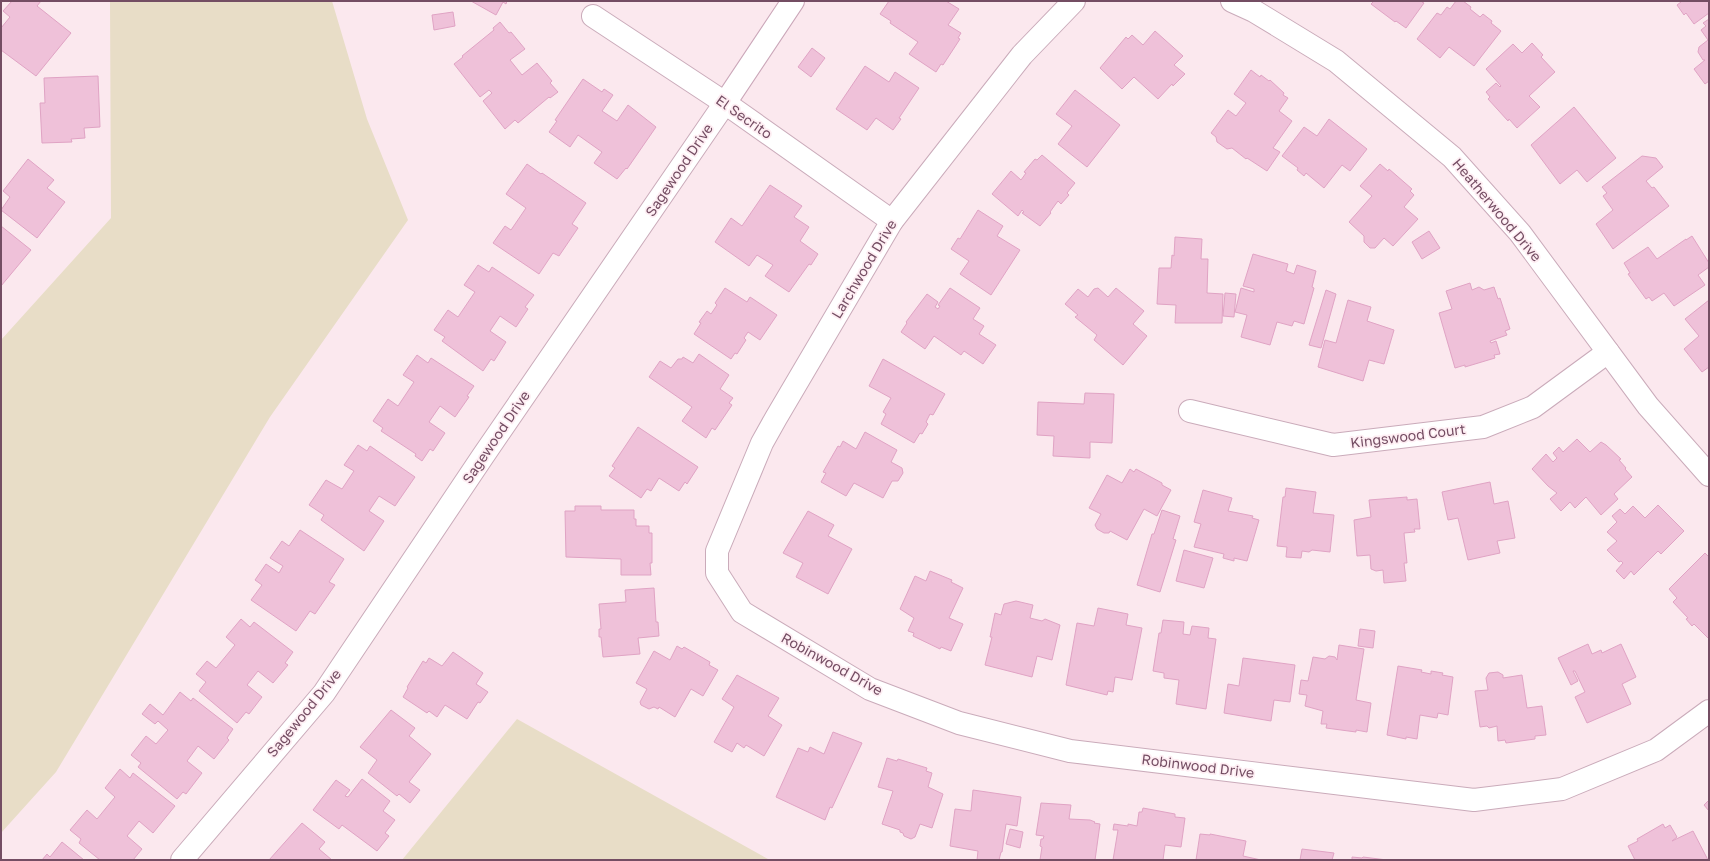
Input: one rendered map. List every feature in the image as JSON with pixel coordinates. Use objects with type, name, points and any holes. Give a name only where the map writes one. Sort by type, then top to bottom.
[{"type":"street","name":"Sagewood Drive","points":[[182,860],[324,693],[483,456],[725,103],[793,1]]},
{"type":"street","name":"Larchwood Drive","points":[[717,573],[717,551],[762,443],[892,221],[1022,55],[1074,1]]},
{"type":"street","name":"Heatherwood Drive","points":[[1232,1],[1254,11],[1336,61],[1452,157],[1520,233],[1648,406],[1709,475]]},
{"type":"street","name":"El Secrito","points":[[593,16],[725,103],[892,221]]},
{"type":"street","name":"Kingswood Court","points":[[1190,411],[1333,445],[1483,427],[1533,408],[1608,352]]},
{"type":"street","name":"Robinwood Drive","points":[[717,573],[742,612],[870,689],[959,723],[1070,751],[1474,800],[1562,789],[1656,750],[1709,711]]},
{"type":"shaded area","points":[[110,1],[332,1],[367,119],[408,220],[270,417],[56,772],[1,833],[1,340],[111,218]]},
{"type":"shaded area","points":[[517,719],[768,859],[776,860],[402,860]]},
{"type":"building","points":[[12,1],[41,1],[37,6],[71,33],[36,76],[1,50],[1,28],[10,17],[3,11]]},
{"type":"building","points":[[471,1],[507,1],[506,4],[503,2],[496,15]]},
{"type":"building","points":[[889,1],[946,1],[959,9],[948,25],[961,33],[958,38],[960,39],[943,65],[941,64],[936,72],[909,54],[918,42],[890,23],[891,21],[880,14]]},
{"type":"building","points":[[1372,1],[1426,1],[1422,2],[1424,3],[1406,28],[1396,21],[1395,22],[1371,4],[1373,2]]},
{"type":"building","points":[[1456,1],[1463,1],[1480,17],[1483,14],[1501,31],[1474,66],[1449,47],[1440,58],[1417,39],[1437,13],[1441,15],[1447,7],[1450,9]]},
{"type":"building","points":[[1679,1],[1709,1],[1709,13],[1694,24],[1686,13],[1684,15],[1677,5],[1681,2]]},
{"type":"building","points":[[453,12],[455,26],[434,30],[432,15]]},
{"type":"building","points":[[1709,19],[1709,81],[1705,84],[1694,69],[1705,60],[1703,60],[1698,52],[1699,47],[1708,40],[1701,30],[1706,26],[1703,23]]},
{"type":"building","points":[[500,22],[509,33],[511,32],[525,49],[510,60],[522,75],[537,63],[552,81],[550,83],[558,92],[550,98],[549,97],[518,123],[515,120],[505,129],[483,101],[492,93],[489,90],[480,97],[454,64],[494,30],[493,28]]},
{"type":"building","points":[[1155,31],[1183,56],[1174,65],[1185,74],[1173,86],[1172,84],[1158,99],[1134,77],[1122,89],[1100,68],[1126,37],[1128,39],[1132,35],[1143,45]]},
{"type":"building","points":[[1532,43],[1543,55],[1541,57],[1555,72],[1529,96],[1540,107],[1517,128],[1509,119],[1508,121],[1488,99],[1490,97],[1486,92],[1496,83],[1500,87],[1501,86],[1486,69],[1513,44],[1522,53]]},
{"type":"building","points":[[812,48],[825,58],[811,77],[798,67]]},
{"type":"building","points":[[865,66],[889,82],[895,72],[919,88],[899,118],[901,119],[893,130],[876,118],[867,130],[836,109]]},
{"type":"building","points":[[1251,70],[1260,77],[1261,75],[1269,81],[1270,80],[1284,93],[1283,95],[1288,98],[1279,111],[1292,121],[1273,148],[1280,152],[1267,171],[1247,158],[1246,159],[1232,148],[1227,149],[1217,142],[1216,137],[1211,133],[1228,110],[1236,116],[1246,103],[1234,94]]},
{"type":"building","points":[[98,76],[100,127],[84,128],[85,138],[71,139],[72,142],[42,143],[40,103],[45,103],[44,78]]},
{"type":"building","points":[[583,79],[602,92],[604,89],[613,95],[602,111],[617,121],[628,105],[656,127],[627,169],[626,168],[617,179],[594,163],[602,152],[578,135],[570,147],[549,132],[557,121],[555,120]]},
{"type":"building","points":[[1075,90],[1120,125],[1087,167],[1058,144],[1072,126],[1056,114]]},
{"type":"building","points":[[1574,107],[1616,158],[1587,182],[1577,170],[1560,184],[1531,145]]},
{"type":"building","points":[[1329,119],[1367,149],[1350,171],[1342,165],[1324,188],[1306,173],[1304,176],[1297,170],[1298,168],[1282,156],[1304,127],[1317,136]]},
{"type":"building","points":[[1042,155],[1075,183],[1067,193],[1069,195],[1061,204],[1058,201],[1050,212],[1051,213],[1040,226],[1022,213],[1024,212],[1022,210],[1018,216],[992,194],[1011,171],[1021,180],[1026,173],[1024,172],[1035,159],[1037,160]]},
{"type":"building","points":[[1642,156],[1656,158],[1663,167],[1646,181],[1652,188],[1654,187],[1669,206],[1613,249],[1596,224],[1613,210],[1603,196],[1607,193],[1602,187]]},
{"type":"building","points":[[28,159],[54,180],[47,188],[65,202],[37,238],[1,210],[10,197],[3,191]]},
{"type":"building","points":[[527,164],[586,203],[572,224],[578,228],[559,256],[553,253],[539,274],[493,243],[505,226],[511,230],[526,208],[506,194]]},
{"type":"building","points":[[1380,164],[1388,171],[1389,169],[1412,189],[1410,191],[1414,195],[1404,207],[1418,219],[1393,246],[1384,238],[1375,248],[1370,248],[1364,242],[1364,236],[1349,222],[1372,196],[1360,186]]},
{"type":"building","points":[[770,185],[802,206],[794,217],[809,227],[800,241],[818,254],[789,292],[765,276],[773,265],[757,255],[749,266],[715,242],[731,218],[742,226]]},
{"type":"building","points":[[978,210],[1003,226],[997,236],[1020,250],[991,295],[960,274],[969,261],[951,249],[958,238],[960,239]]},
{"type":"building","points":[[1,226],[31,250],[1,286]]},
{"type":"building","points":[[1429,231],[1440,248],[1422,259],[1412,242]]},
{"type":"building","points":[[1692,236],[1709,263],[1709,267],[1698,275],[1705,285],[1674,306],[1664,293],[1652,301],[1649,297],[1646,299],[1628,274],[1630,273],[1624,263],[1648,247],[1657,259]]},
{"type":"building","points":[[1175,237],[1202,239],[1201,259],[1208,259],[1207,293],[1223,294],[1222,323],[1175,323],[1176,305],[1157,304],[1159,268],[1171,268],[1172,255],[1174,256]]},
{"type":"building","points":[[1253,254],[1288,264],[1286,271],[1294,274],[1297,265],[1316,271],[1312,287],[1314,288],[1304,324],[1294,321],[1292,326],[1277,322],[1270,345],[1241,337],[1247,315],[1235,312],[1241,288],[1254,292],[1254,289],[1243,286]]},
{"type":"building","points":[[478,265],[489,272],[492,267],[534,295],[525,307],[528,309],[516,327],[500,316],[490,331],[506,342],[494,361],[491,359],[483,371],[442,341],[445,337],[434,330],[448,310],[458,317],[475,292],[464,285]]},
{"type":"building","points":[[1470,283],[1472,290],[1479,287],[1484,290],[1494,287],[1498,299],[1500,298],[1510,329],[1505,331],[1507,335],[1490,341],[1491,343],[1496,341],[1500,354],[1494,355],[1495,358],[1465,367],[1465,365],[1455,368],[1439,313],[1452,309],[1446,291]]},
{"type":"building","points":[[725,288],[747,302],[750,297],[777,315],[760,340],[748,332],[744,338],[746,340],[737,354],[735,353],[731,359],[694,334],[701,323],[699,322],[707,311],[711,314],[717,305],[715,303]]},
{"type":"building","points":[[950,288],[980,308],[973,319],[984,326],[979,334],[996,345],[983,364],[964,351],[961,355],[934,336],[925,349],[901,332],[907,323],[906,322],[927,294],[938,302],[935,307],[938,309],[940,306],[938,305]]},
{"type":"building","points":[[1098,288],[1108,297],[1116,288],[1144,311],[1133,324],[1147,336],[1123,365],[1094,340],[1097,335],[1075,317],[1078,315],[1065,304],[1078,289],[1088,297],[1094,289]]},
{"type":"building","points":[[1326,290],[1336,294],[1321,348],[1309,345]]},
{"type":"building","points":[[1225,293],[1236,294],[1234,317],[1223,316]]},
{"type":"building","points":[[1348,300],[1371,307],[1367,321],[1394,330],[1384,364],[1369,360],[1363,381],[1318,367],[1325,340],[1336,343]]},
{"type":"building","points":[[1709,300],[1709,367],[1702,372],[1684,349],[1699,336],[1685,319]]},
{"type":"building","points":[[699,354],[729,375],[720,389],[733,398],[729,403],[732,405],[715,430],[712,428],[706,438],[682,421],[692,407],[649,377],[660,361],[671,368],[678,359],[682,359],[683,357],[693,363]]},
{"type":"building","points":[[417,355],[428,363],[431,358],[474,386],[467,396],[469,397],[455,417],[440,406],[429,422],[445,433],[433,451],[430,449],[422,461],[415,456],[416,454],[381,431],[383,428],[373,421],[388,399],[398,406],[414,382],[403,375]]},
{"type":"building","points":[[883,359],[945,394],[933,415],[930,414],[926,422],[928,424],[914,443],[881,424],[886,414],[883,412],[891,398],[869,386]]},
{"type":"building","points":[[1085,393],[1114,394],[1112,443],[1090,442],[1090,458],[1053,456],[1054,436],[1037,435],[1038,402],[1084,404]]},
{"type":"building","points":[[638,427],[698,467],[687,484],[685,482],[679,491],[659,478],[651,491],[647,489],[641,498],[609,476],[615,468],[612,466]]},
{"type":"building","points":[[865,432],[897,450],[891,462],[902,468],[903,473],[898,481],[892,481],[883,498],[854,483],[846,496],[821,482],[826,473],[823,472],[838,446],[840,447],[843,441],[856,449]]},
{"type":"building","points":[[1577,439],[1590,452],[1601,442],[1606,445],[1621,459],[1619,460],[1632,477],[1614,494],[1618,499],[1601,515],[1586,497],[1575,508],[1570,502],[1561,511],[1550,499],[1557,493],[1532,469],[1546,454],[1553,462],[1557,458],[1553,453],[1559,447],[1563,452]]},
{"type":"building","points":[[358,445],[367,451],[370,446],[415,477],[395,506],[379,496],[369,511],[384,521],[364,551],[321,520],[324,515],[309,505],[326,480],[342,489],[354,471],[344,465]]},
{"type":"building","points":[[1130,469],[1134,472],[1136,469],[1162,483],[1162,485],[1171,490],[1157,516],[1144,509],[1127,540],[1110,531],[1109,533],[1104,533],[1097,529],[1095,525],[1101,514],[1089,508],[1107,475],[1122,483]]},
{"type":"building","points":[[1490,482],[1494,504],[1508,501],[1515,538],[1497,541],[1500,553],[1468,560],[1458,518],[1448,520],[1442,492]]},
{"type":"building","points":[[1286,488],[1316,492],[1313,513],[1334,515],[1330,552],[1312,550],[1309,552],[1302,551],[1301,558],[1286,557],[1287,547],[1277,546],[1283,497],[1285,497]]},
{"type":"building","points":[[1203,490],[1232,498],[1228,511],[1253,516],[1252,518],[1259,520],[1247,561],[1234,558],[1234,561],[1223,558],[1224,554],[1194,547],[1201,524],[1194,522]]},
{"type":"building","points":[[1407,497],[1407,500],[1417,499],[1420,529],[1414,529],[1415,532],[1404,533],[1407,563],[1404,563],[1406,581],[1384,583],[1383,570],[1376,571],[1371,569],[1370,555],[1357,556],[1354,520],[1371,517],[1369,500]]},
{"type":"building","points":[[1658,505],[1684,531],[1661,554],[1658,551],[1634,575],[1631,571],[1624,579],[1616,571],[1623,563],[1621,561],[1619,562],[1607,550],[1617,541],[1607,532],[1617,522],[1612,516],[1620,509],[1625,514],[1633,506],[1645,518]]},
{"type":"building","points":[[575,506],[601,506],[601,510],[634,510],[636,526],[649,526],[649,533],[652,533],[652,563],[650,563],[651,575],[621,575],[621,559],[566,557],[565,511],[575,511]]},
{"type":"building","points":[[1162,510],[1180,516],[1173,539],[1176,540],[1160,592],[1137,585],[1152,534],[1154,534]]},
{"type":"building","points":[[808,511],[834,525],[828,536],[852,549],[828,594],[796,577],[803,563],[783,553]]},
{"type":"building","points":[[300,530],[344,559],[329,582],[335,585],[315,614],[310,611],[296,631],[251,600],[262,585],[255,580],[266,564],[279,573],[283,566],[270,558],[282,541],[289,546]]},
{"type":"building","points":[[1184,550],[1213,558],[1204,588],[1176,581]]},
{"type":"building","points":[[1705,553],[1709,557],[1709,639],[1694,624],[1692,626],[1686,619],[1688,618],[1673,602],[1677,598],[1669,589]]},
{"type":"building","points":[[930,571],[952,580],[951,582],[963,588],[949,618],[963,624],[951,651],[941,647],[940,649],[913,636],[914,633],[908,631],[914,618],[900,609],[915,576],[926,581]]},
{"type":"building","points":[[654,588],[656,622],[658,622],[659,636],[638,638],[640,654],[603,657],[601,637],[599,637],[599,629],[601,629],[599,604],[626,602],[625,590]]},
{"type":"building","points":[[1016,601],[1033,605],[1030,618],[1042,621],[1045,619],[1060,625],[1052,660],[1037,656],[1032,677],[985,665],[992,637],[990,637],[995,613],[1001,615],[1004,604]]},
{"type":"building","points":[[1098,608],[1128,614],[1126,625],[1142,628],[1132,680],[1115,677],[1113,692],[1108,691],[1107,695],[1066,685],[1077,623],[1094,626]]},
{"type":"building","points":[[241,619],[250,627],[254,622],[293,652],[285,663],[288,665],[273,683],[258,671],[247,685],[262,697],[249,714],[246,712],[237,723],[199,691],[206,682],[196,674],[207,661],[216,668],[235,645],[226,637]]},
{"type":"building","points":[[1163,620],[1184,622],[1183,634],[1190,635],[1192,626],[1209,628],[1208,638],[1216,639],[1206,709],[1176,704],[1179,680],[1164,678],[1164,673],[1153,671],[1159,633],[1161,633]]},
{"type":"building","points":[[1360,629],[1375,631],[1373,648],[1358,646]]},
{"type":"building","points":[[1588,644],[1592,654],[1601,650],[1602,653],[1621,644],[1636,677],[1622,684],[1631,704],[1587,723],[1575,697],[1585,692],[1575,671],[1573,671],[1578,681],[1571,685],[1558,658]]},
{"type":"building","points":[[1339,645],[1364,649],[1356,700],[1371,703],[1367,732],[1326,728],[1327,724],[1321,724],[1323,711],[1305,706],[1307,695],[1299,694],[1301,680],[1308,681],[1313,657],[1325,659],[1329,656],[1335,657],[1337,660]]},
{"type":"building","points":[[677,646],[682,649],[684,647],[710,662],[709,665],[718,670],[703,696],[691,689],[675,717],[659,707],[658,709],[654,707],[649,709],[641,705],[640,702],[647,689],[636,683],[654,651],[670,660]]},
{"type":"building","points":[[453,652],[483,673],[476,684],[488,692],[480,703],[478,702],[467,719],[445,705],[437,717],[429,711],[427,713],[403,697],[408,688],[407,687],[423,661],[426,663],[429,658],[442,666]]},
{"type":"building","points":[[1243,658],[1295,665],[1290,702],[1274,700],[1271,721],[1224,713],[1228,684],[1239,686]]},
{"type":"building","points":[[1398,666],[1422,670],[1421,672],[1431,674],[1431,671],[1443,673],[1442,675],[1453,677],[1448,715],[1438,713],[1437,718],[1420,715],[1417,739],[1406,737],[1406,739],[1387,735]]},
{"type":"building","points":[[1498,672],[1503,675],[1503,678],[1522,675],[1527,708],[1542,706],[1546,735],[1535,736],[1535,739],[1506,743],[1505,740],[1498,741],[1497,726],[1489,728],[1487,726],[1480,727],[1475,691],[1488,690],[1486,678],[1489,673]]},
{"type":"building","points":[[737,675],[779,698],[768,716],[782,725],[764,756],[746,745],[744,748],[737,743],[732,752],[714,742],[734,707],[722,699]]},
{"type":"building","points":[[180,692],[191,701],[193,698],[233,729],[227,738],[229,740],[214,759],[198,746],[187,761],[202,773],[186,794],[183,792],[177,799],[138,767],[141,763],[131,755],[146,736],[156,744],[168,730],[158,721],[155,724],[142,714],[150,704],[163,715]]},
{"type":"building","points":[[391,710],[415,728],[409,736],[431,754],[409,782],[420,790],[410,803],[399,794],[397,796],[368,773],[377,760],[360,747]]},
{"type":"building","points":[[833,732],[862,743],[825,820],[776,797],[798,748],[808,752],[810,747],[824,754]]},
{"type":"building","points":[[887,758],[897,761],[898,759],[927,768],[926,771],[932,773],[928,787],[943,794],[932,828],[920,824],[915,837],[911,839],[904,836],[900,830],[882,824],[893,791],[878,787]]},
{"type":"building","points":[[120,769],[130,778],[133,773],[175,806],[153,833],[139,821],[127,836],[142,849],[133,860],[100,860],[79,843],[81,839],[70,830],[87,810],[97,819],[115,797],[105,788]]},
{"type":"building","points":[[362,779],[390,801],[383,811],[395,820],[385,833],[389,836],[377,851],[342,825],[339,829],[313,810],[336,780],[350,790],[345,796],[348,797]]},
{"type":"building","points":[[973,790],[1021,797],[1017,826],[1006,824],[1002,852],[999,860],[977,860],[978,851],[950,846],[955,809],[971,811]]},
{"type":"building","points":[[1709,800],[1709,811],[1704,805]]},
{"type":"building","points":[[1041,803],[1071,805],[1069,819],[1090,820],[1095,822],[1094,823],[1100,824],[1095,860],[1040,860],[1042,847],[1040,846],[1041,839],[1043,839],[1044,836],[1036,835]]},
{"type":"building","points":[[1143,808],[1175,814],[1175,817],[1185,818],[1181,847],[1165,845],[1163,860],[1113,860],[1118,830],[1113,830],[1114,824],[1128,826],[1128,824],[1137,826],[1139,812],[1142,812]]},
{"type":"building","points":[[302,823],[325,842],[319,849],[332,860],[269,860]]},
{"type":"building","points":[[1663,824],[1665,828],[1670,825],[1677,837],[1672,841],[1693,831],[1708,860],[1635,860],[1628,846]]},
{"type":"building","points":[[1010,829],[1023,832],[1020,848],[1006,844]]},
{"type":"building","points":[[1200,834],[1210,834],[1246,841],[1243,856],[1261,860],[1196,860]]},
{"type":"building","points":[[62,842],[84,860],[42,860],[47,854],[50,857]]},
{"type":"building","points":[[1302,849],[1334,853],[1332,860],[1300,860]]},
{"type":"building","points":[[1352,857],[1363,857],[1387,860],[1352,860]]}]
